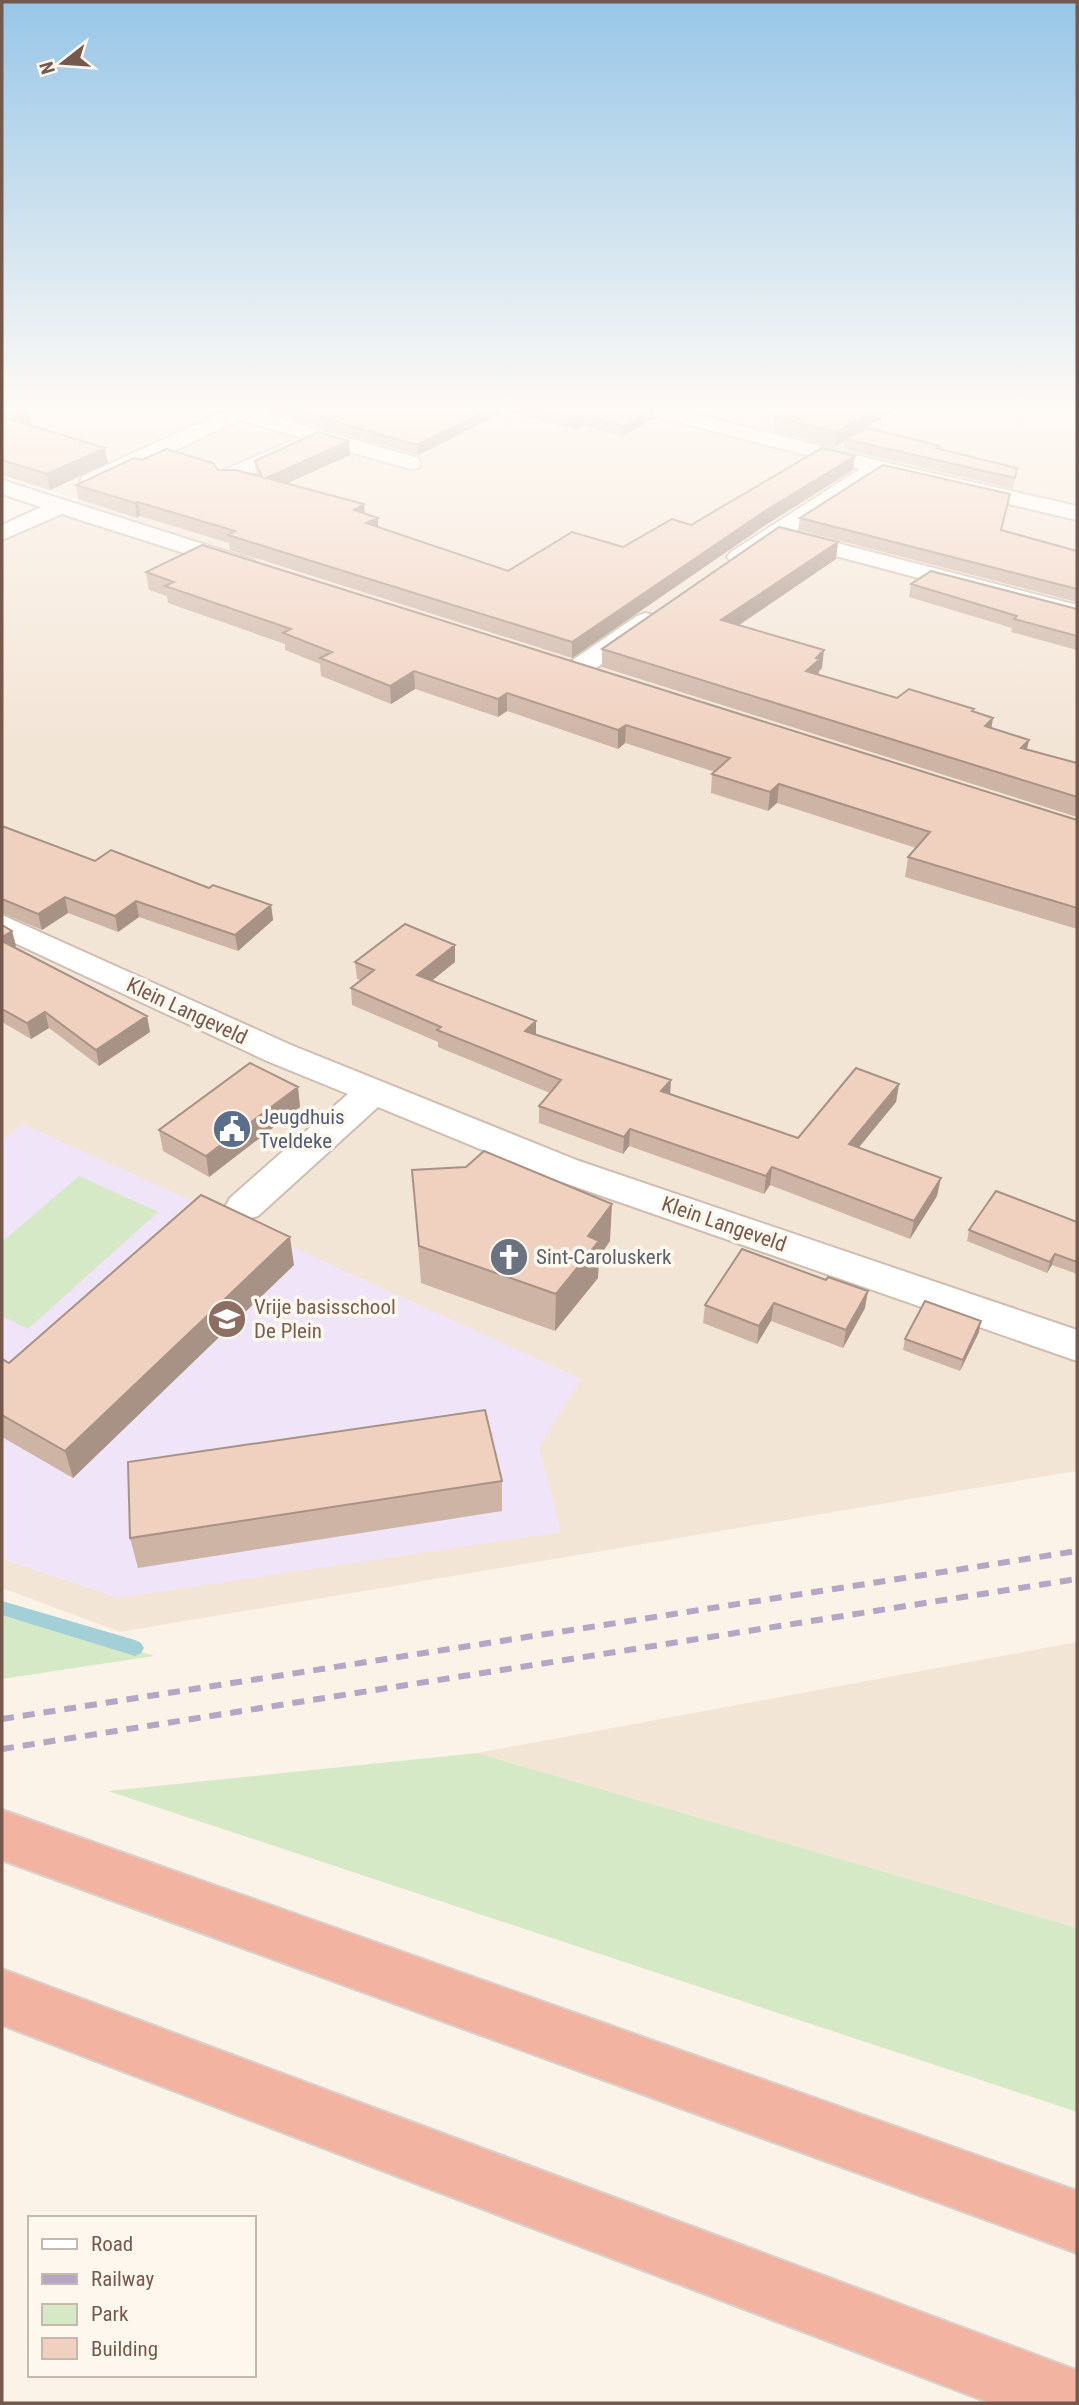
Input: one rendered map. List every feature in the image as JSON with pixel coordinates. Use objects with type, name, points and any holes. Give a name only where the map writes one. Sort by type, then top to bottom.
[{"type":"highway","points":[[2,1835],[1077,2222]]},
{"type":"highway","points":[[2,1997],[1076,2403]]},
{"type":"street","points":[[2,533],[32,516]]},
{"type":"street","points":[[92,516],[261,570]]},
{"type":"street","points":[[716,573],[800,516]]},
{"type":"street","points":[[773,533],[1077,613]]},
{"type":"street","points":[[602,679],[563,667],[670,605]]},
{"type":"street","name":"Klein Langeveld","points":[[2,925],[279,1053],[566,1170],[1077,1346]]},
{"type":"street","points":[[244,1207],[374,1091]]},
{"type":"shaded area","points":[[46,516],[1077,516],[1077,1471],[120,1632],[2,1588],[2,538]]},
{"type":"shaded area","name":"Vrije basisschool De Plein","points":[[23,1124],[581,1379],[539,1447],[561,1532],[118,1598],[2,1559],[2,1140]]},
{"type":"shaded area","points":[[1077,1642],[1077,1928],[477,1753]]},
{"type":"green space","points":[[79,1176],[158,1212],[28,1329],[2,1316],[2,1242]]},
{"type":"green space","points":[[2,1608],[154,1656],[2,1679]]},
{"type":"green space","points":[[477,1753],[1077,1928],[1077,2112],[108,1791]]},
{"type":"building","points":[[186,516],[373,516],[378,518],[366,523],[508,571],[572,532],[623,547],[672,519],[691,525],[706,516],[757,516],[572,642],[228,535],[235,531]]},
{"type":"building","points":[[1004,516],[1001,530],[1077,551],[1077,589],[800,518]]},
{"type":"building","points":[[779,527],[838,542],[721,620],[824,650],[816,658],[820,659],[806,671],[897,698],[909,689],[974,709],[972,711],[993,718],[985,726],[1029,740],[1021,748],[1077,763],[1077,797],[602,649]]},
{"type":"building","points":[[202,545],[1077,820],[1077,908],[908,857],[930,832],[779,784],[770,792],[712,774],[730,758],[626,725],[618,730],[507,693],[498,699],[414,671],[390,686],[320,658],[332,652],[283,633],[291,629],[165,586],[174,582],[146,572]]},
{"type":"building","points":[[931,571],[1077,609],[1077,636],[1014,619],[1017,616],[911,584]]},
{"type":"building","points":[[2,826],[95,861],[111,850],[209,888],[213,885],[271,905],[235,935],[136,901],[115,916],[65,897],[38,914],[2,899]]},
{"type":"building","points":[[405,924],[455,945],[417,975],[536,1021],[525,1031],[671,1080],[661,1091],[798,1138],[856,1068],[899,1084],[849,1144],[941,1178],[914,1221],[772,1167],[766,1176],[630,1129],[624,1137],[539,1106],[561,1080],[437,1030],[441,1027],[351,988],[374,970],[355,962]]},
{"type":"building","points":[[2,925],[12,931],[2,937]]},
{"type":"building","points":[[2,941],[147,1016],[96,1050],[45,1012],[27,1023],[2,1009]]},
{"type":"building","points":[[250,1063],[298,1087],[206,1156],[159,1130]]},
{"type":"building","name":"Sint-Caroluskerk","points":[[484,1151],[612,1204],[588,1236],[599,1241],[556,1294],[419,1246],[412,1170],[466,1167]]},
{"type":"building","points":[[996,1191],[1077,1222],[1077,1262],[1055,1254],[1050,1262],[969,1230]]},
{"type":"building","name":"Vrije basisschool De Plein","points":[[201,1195],[290,1237],[65,1451],[2,1415],[2,1359],[9,1363]]},
{"type":"building","points":[[742,1249],[826,1280],[828,1277],[868,1291],[846,1330],[774,1303],[759,1326],[705,1305]]},
{"type":"building","points":[[925,1301],[981,1321],[963,1360],[905,1339]]},
{"type":"building","points":[[485,1410],[502,1481],[130,1538],[128,1462]]},
{"type":"waterway","points":[[2,1608],[135,1648]]},
{"type":"railway","points":[[2,1719],[1077,1551]]},
{"type":"railway","points":[[2,1749],[1077,1579]]},
{"type":"place","name":"Jeugdhuis Tveldeke","points":[[232,1129]]},
{"type":"place","name":"Sint-Caroluskerk","points":[[509,1257]]},
{"type":"place","name":"Vrije basisschool De Plein","points":[[227,1319]]}]
